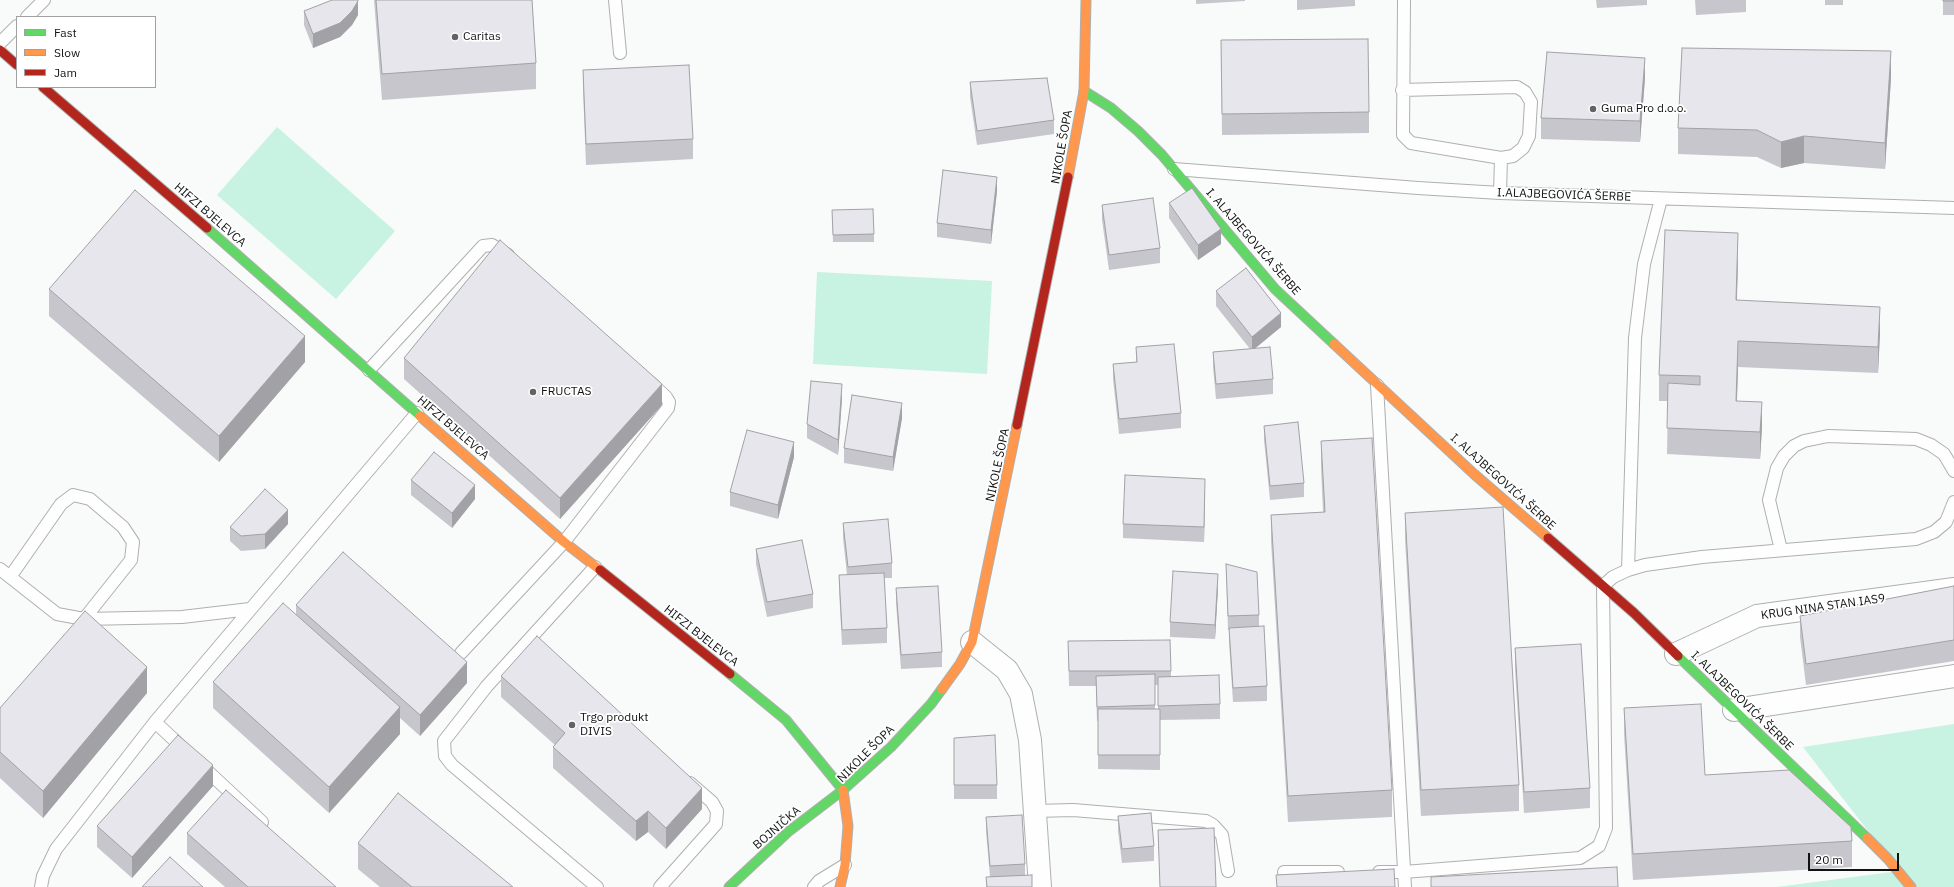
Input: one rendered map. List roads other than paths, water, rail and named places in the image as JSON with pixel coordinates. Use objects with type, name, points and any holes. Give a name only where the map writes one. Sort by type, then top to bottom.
[{"type":"street","name":"NIKOLE ŠOPA","points":[[840,887],[845,865],[848,826],[843,790],[891,747],[931,704],[960,664],[972,642],[1064,202],[1084,91],[1086,0]]},
{"type":"street","points":[[0,50],[16,64]]},
{"type":"street","name":"HIFZI BJELEVCA","points":[[44,88],[133,163],[564,542],[786,720],[843,790]]},
{"type":"street","name":"I. ALAJBEGOVIĆA ŠERBE","points":[[1084,91],[1111,108],[1138,131],[1174,169],[1275,289],[1474,474],[1603,586],[1676,654],[1888,859],[1911,887]]},
{"type":"street","name":"KRUG NINA STAN IAS9","points":[[1676,654],[1757,616],[1954,589]]},
{"type":"street","points":[[972,642],[1007,670],[1021,694],[1030,740],[1040,887]]},
{"type":"street","points":[[1734,710],[1954,676]]},
{"type":"street","name":"BOJNIČKA","points":[[729,887],[788,832],[843,790]]},
{"type":"lane","points":[[28,16],[44,0]]},
{"type":"lane","points":[[615,0],[620,53]]},
{"type":"lane","points":[[1402,90],[1517,87],[1525,92],[1531,102],[1529,136],[1523,148],[1513,156],[1501,158],[1411,143],[1406,140],[1403,135],[1402,90],[1404,0]]},
{"type":"lane","points":[[0,43],[16,27]]},
{"type":"lane","points":[[1500,192],[1501,158]]},
{"type":"lane","name":"I.ALAJBEGOVIĆA ŠERBE","points":[[1174,169],[1418,188],[1662,199],[1954,208]]},
{"type":"lane","points":[[1628,570],[1635,338],[1644,264],[1662,199]]},
{"type":"lane","points":[[369,370],[483,246],[492,245],[504,252],[515,262]]},
{"type":"lane","points":[[461,653],[564,542],[668,408],[669,402],[666,396],[643,376]]},
{"type":"lane","points":[[1377,384],[1405,887]]},
{"type":"lane","points":[[41,887],[43,876],[56,849],[155,722],[417,413]]},
{"type":"lane","points":[[1781,550],[1769,500],[1778,468],[1784,456],[1794,446],[1804,440],[1828,436],[1916,439],[1931,445],[1944,454],[1954,471]]},
{"type":"lane","points":[[10,577],[61,504],[73,495],[90,499],[122,527],[133,542],[131,560],[84,619]]},
{"type":"lane","points":[[1366,872],[1404,872],[1580,858],[1598,846],[1606,828],[1603,586],[1613,576],[1645,565],[1702,557],[1916,539],[1934,532],[1946,522],[1954,502]]},
{"type":"lane","points":[[595,567],[534,641],[487,686],[444,741],[445,756],[452,765],[597,887]]},
{"type":"lane","points":[[0,569],[57,614],[84,619],[182,617],[250,610]]},
{"type":"lane","points":[[155,722],[270,830]]},
{"type":"lane","points":[[660,887],[716,824],[717,811],[712,802],[683,776]]},
{"type":"lane","points":[[1035,810],[1073,810],[1206,820],[1214,825],[1222,835],[1228,871]]},
{"type":"lane","points":[[814,887],[819,881],[845,865]]},
{"type":"lane","points":[[1284,872],[1351,872]]},
{"type":"place","name":"Caritas","points":[[455,37]]},
{"type":"place","name":"Guma Pro d.o.o.","points":[[1593,109]]},
{"type":"place","name":"FRUCTAS","points":[[533,392]]},
{"type":"place","name":"Trgo produkt DIVIS","points":[[572,725]]}]
